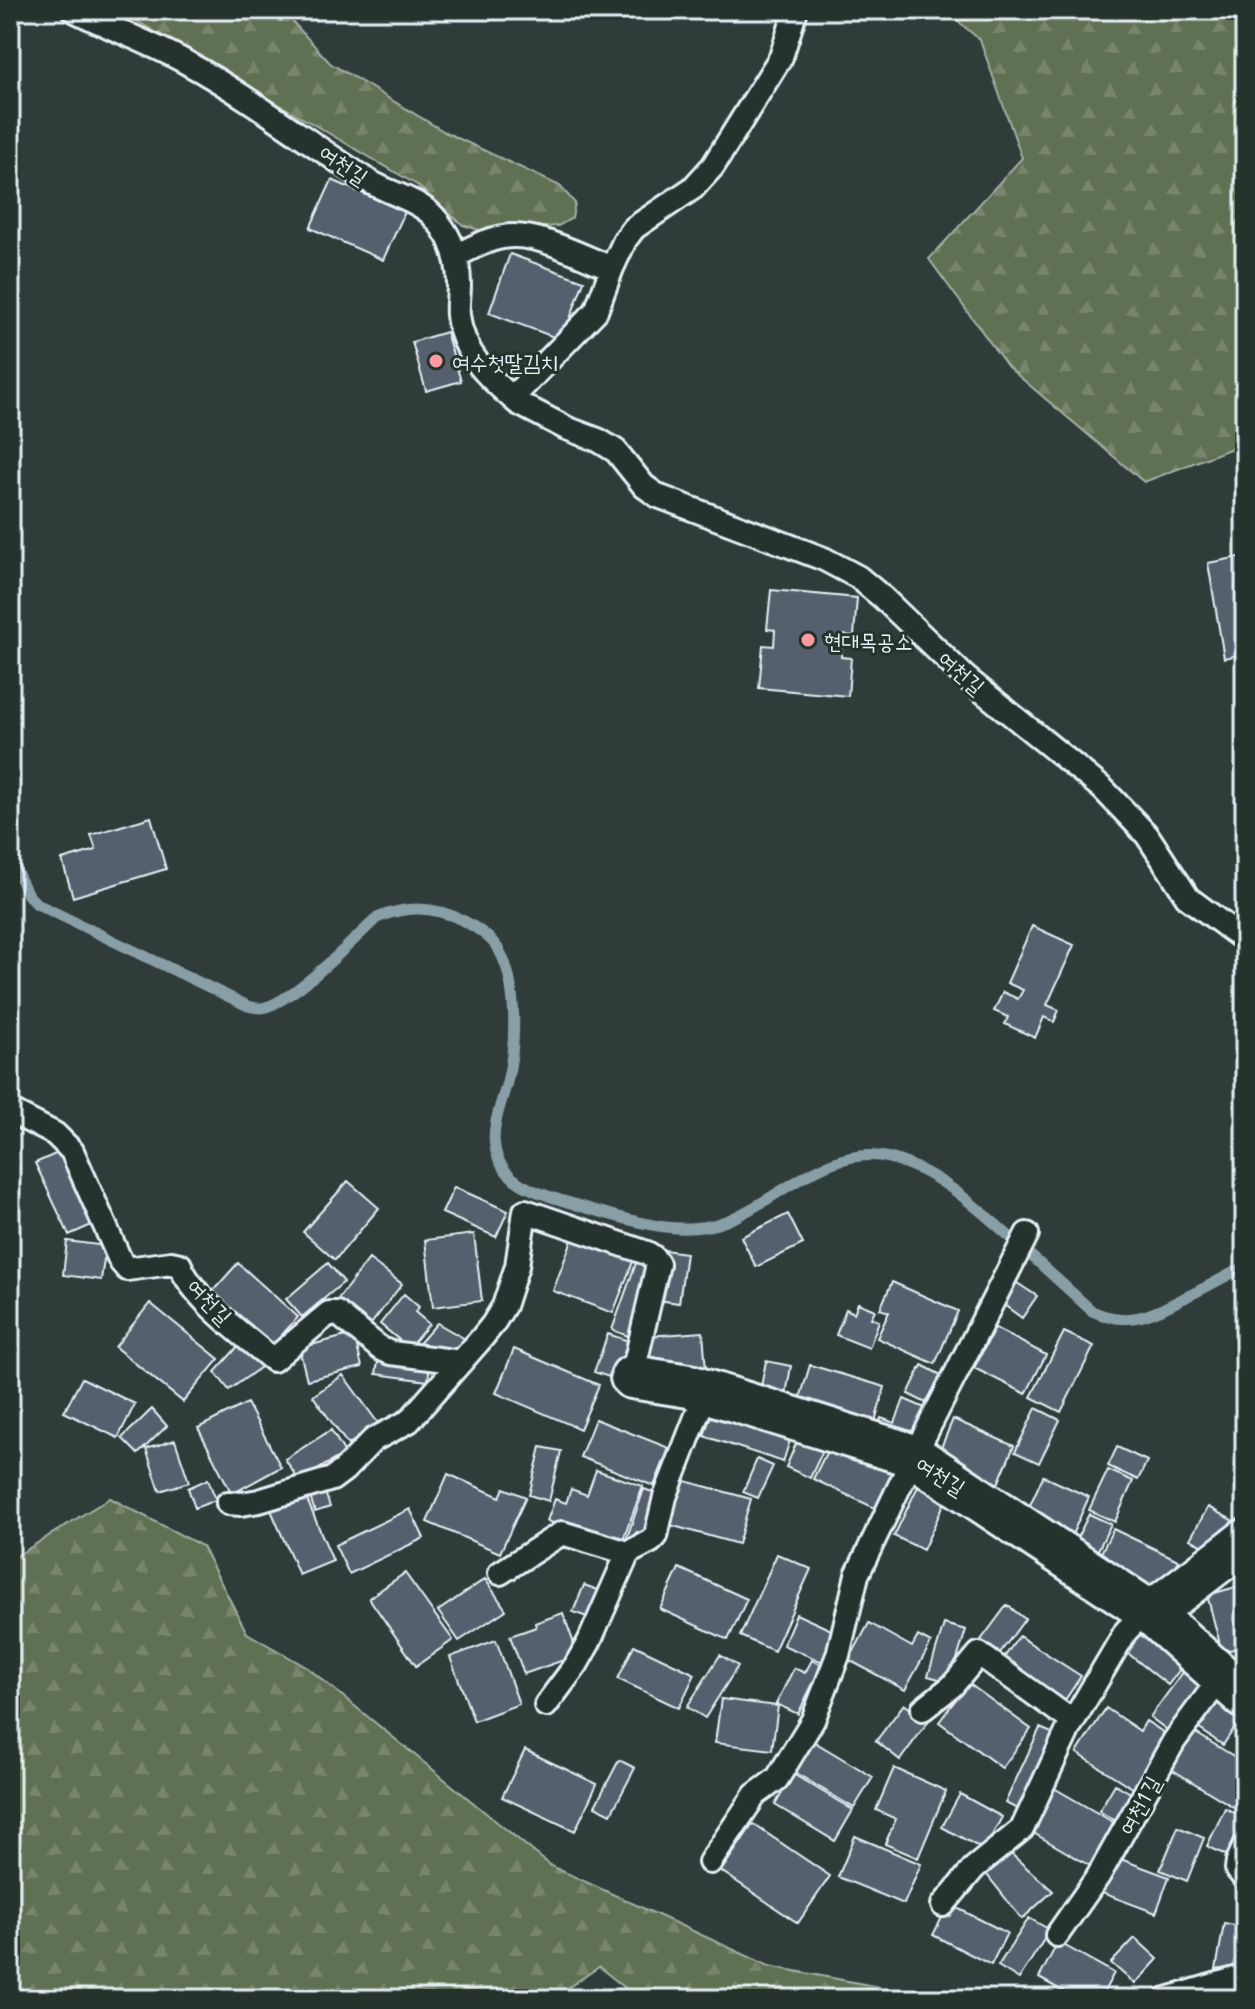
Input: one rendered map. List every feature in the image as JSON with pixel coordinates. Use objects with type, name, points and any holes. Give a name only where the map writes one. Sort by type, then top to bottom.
[{"type":"street","name":"여천길","points":[[632,1377],[689,1386],[914,1456],[1151,1613]]},
{"type":"street","points":[[1151,1613],[1245,1541]]},
{"type":"street","name":"여천1길","points":[[1151,1613],[1234,1687]]},
{"type":"lane","name":"여천길","points":[[74,10],[187,62],[381,189],[425,209],[445,232],[459,265],[458,315],[470,355],[484,373],[512,398],[616,451],[644,486],[658,496],[824,559],[858,577],[965,677],[1103,789],[1147,835],[1188,898],[1245,938]]},
{"type":"lane","points":[[512,398],[596,311],[612,268],[634,228],[693,188],[713,166],[781,57],[796,10]]},
{"type":"lane","points":[[456,256],[487,242],[519,236],[539,240],[612,268]]},
{"type":"lane","name":"여천길","points":[[10,1111],[55,1134],[72,1151],[121,1262],[127,1269],[171,1263],[180,1265],[184,1274],[223,1318],[273,1360],[329,1313],[337,1313],[381,1349],[391,1353],[461,1362]]},
{"type":"lane","points":[[228,1503],[259,1501],[332,1479],[373,1440],[409,1421],[493,1324],[504,1306],[517,1266],[525,1211],[647,1253],[658,1264],[632,1377]]},
{"type":"lane","points":[[710,1862],[755,1795],[777,1779],[813,1720],[838,1655],[857,1575],[1027,1234]]},
{"type":"lane","points":[[546,1705],[589,1642],[628,1553],[656,1536],[665,1497],[706,1392]]},
{"type":"lane","points":[[500,1573],[562,1533],[628,1553]]},
{"type":"lane","points":[[943,1905],[974,1868],[1022,1829],[1072,1721],[1126,1631],[1137,1620],[1151,1613]]},
{"type":"lane","points":[[923,1709],[952,1686],[979,1654],[1072,1721]]},
{"type":"lane","name":"여천1길","points":[[1057,1935],[1099,1875],[1174,1741],[1234,1687]]},
{"type":"lane","points":[[1245,1846],[1237,1869],[1245,1879]]},
{"type":"lane","points":[[1167,1999],[1245,1976]]},
{"type":"green space","points":[[118,10],[282,10],[330,63],[445,132],[560,186],[575,203],[572,218],[558,226],[482,231],[463,225],[417,185]]},
{"type":"green space","points":[[945,10],[1245,10],[1245,443],[1144,482],[1008,367],[929,259],[1022,158],[980,40]]},
{"type":"green space","points":[[110,1498],[202,1546],[247,1633],[308,1668],[551,1866],[769,1966],[879,1987],[884,1999],[639,1999],[599,1967],[551,1999],[10,1999],[10,1560]]},
{"type":"building","points":[[332,180],[405,212],[383,260],[310,228]]},
{"type":"building","points":[[510,254],[584,281],[562,340],[489,313]]},
{"type":"building","points":[[446,332],[461,381],[426,391],[412,342]]},
{"type":"building","points":[[1245,556],[1245,654],[1224,658],[1208,563]]},
{"type":"building","name":"현대목공소","points":[[771,590],[857,598],[854,636],[843,635],[841,657],[851,658],[848,696],[759,688],[763,645],[774,646],[775,630],[767,629]]},
{"type":"building","points":[[151,817],[166,869],[73,897],[62,860],[96,850],[91,835]]},
{"type":"building","points":[[1032,926],[1074,945],[1047,1005],[1059,1010],[1054,1022],[1044,1017],[1035,1038],[1005,1024],[1008,1017],[994,1011],[1003,992],[1018,999],[1023,990],[1007,983]]},
{"type":"building","points":[[60,1152],[94,1224],[69,1235],[35,1163]]},
{"type":"building","points":[[348,1181],[379,1208],[335,1260],[303,1232]]},
{"type":"building","points":[[454,1187],[508,1211],[496,1237],[442,1213]]},
{"type":"building","points":[[788,1214],[803,1244],[756,1267],[741,1237]]},
{"type":"building","points":[[474,1234],[482,1301],[433,1307],[425,1240]]},
{"type":"building","points":[[573,1237],[634,1259],[613,1313],[553,1291]]},
{"type":"building","points":[[67,1241],[106,1246],[101,1280],[63,1275]]},
{"type":"building","points":[[664,1250],[686,1253],[679,1303],[657,1300]]},
{"type":"building","points":[[369,1259],[402,1284],[371,1324],[338,1299]]},
{"type":"building","points":[[637,1260],[653,1266],[628,1336],[612,1330]]},
{"type":"building","points":[[238,1263],[298,1317],[272,1346],[212,1292]]},
{"type":"building","points":[[328,1263],[344,1282],[302,1317],[286,1299]]},
{"type":"building","points":[[1014,1281],[1037,1296],[1022,1318],[1000,1302]]},
{"type":"building","points":[[892,1282],[958,1311],[935,1364],[877,1338],[889,1312],[880,1309]]},
{"type":"building","points":[[404,1294],[419,1307],[415,1312],[429,1324],[409,1348],[380,1324]]},
{"type":"building","points":[[150,1303],[219,1359],[183,1402],[115,1347]]},
{"type":"building","points":[[858,1303],[875,1310],[871,1318],[879,1321],[869,1348],[836,1335],[846,1309],[854,1313]]},
{"type":"building","points":[[437,1323],[465,1339],[456,1351],[415,1348]]},
{"type":"building","points":[[995,1328],[1046,1355],[1026,1394],[974,1368]]},
{"type":"building","points":[[703,1332],[706,1371],[651,1375],[648,1336]]},
{"type":"building","points":[[1064,1332],[1094,1346],[1061,1412],[1031,1397]]},
{"type":"building","points":[[354,1334],[362,1367],[307,1380],[299,1348]]},
{"type":"building","points":[[608,1334],[629,1341],[615,1379],[594,1372]]},
{"type":"building","points":[[241,1343],[264,1365],[229,1390],[215,1372]]},
{"type":"building","points":[[514,1349],[599,1385],[580,1429],[496,1393]]},
{"type":"building","points":[[379,1355],[430,1361],[428,1381],[376,1374]]},
{"type":"building","points":[[766,1361],[791,1366],[784,1406],[758,1402]]},
{"type":"building","points":[[810,1365],[885,1387],[871,1435],[796,1412]]},
{"type":"building","points":[[922,1365],[941,1375],[926,1403],[908,1394]]},
{"type":"building","points":[[343,1375],[378,1423],[348,1445],[313,1396]]},
{"type":"building","points":[[82,1378],[135,1404],[118,1438],[64,1412]]},
{"type":"building","points":[[904,1399],[925,1408],[910,1448],[875,1434],[881,1418],[895,1423]]},
{"type":"building","points":[[247,1403],[281,1467],[232,1494],[198,1428]]},
{"type":"building","points":[[714,1405],[793,1431],[783,1462],[704,1436]]},
{"type":"building","points":[[1036,1408],[1060,1420],[1039,1463],[1015,1452]]},
{"type":"building","points":[[152,1409],[167,1426],[138,1454],[122,1438]]},
{"type":"building","points":[[595,1419],[669,1448],[654,1486],[580,1457]]},
{"type":"building","points":[[953,1419],[1014,1446],[998,1484],[937,1457]]},
{"type":"building","points":[[331,1430],[345,1453],[299,1481],[285,1459]]},
{"type":"building","points":[[801,1432],[826,1444],[810,1478],[786,1467]]},
{"type":"building","points":[[175,1440],[189,1482],[160,1491],[146,1449]]},
{"type":"building","points":[[541,1447],[561,1451],[549,1501],[529,1495]]},
{"type":"building","points":[[829,1447],[901,1470],[881,1511],[813,1479]]},
{"type":"building","points":[[1117,1447],[1147,1461],[1138,1480],[1108,1466]]},
{"type":"building","points":[[757,1459],[773,1466],[758,1498],[743,1492]]},
{"type":"building","points":[[596,1470],[643,1486],[620,1548],[547,1521],[555,1499],[566,1503],[571,1489],[587,1495]]},
{"type":"building","points":[[1108,1470],[1133,1481],[1115,1522],[1089,1510]]},
{"type":"building","points":[[448,1474],[500,1497],[504,1488],[526,1497],[500,1553],[427,1522]]},
{"type":"building","points":[[1043,1476],[1089,1497],[1071,1537],[1025,1516]]},
{"type":"building","points":[[208,1479],[216,1500],[195,1508],[188,1488]]},
{"type":"building","points":[[682,1480],[751,1499],[738,1544],[670,1525]]},
{"type":"building","points":[[921,1480],[949,1493],[923,1550],[894,1536]]},
{"type":"building","points":[[324,1489],[330,1507],[315,1512],[309,1494]]},
{"type":"building","points":[[644,1489],[661,1495],[646,1535],[637,1532],[625,1543]]},
{"type":"building","points":[[305,1495],[333,1561],[299,1575],[271,1510]]},
{"type":"building","points":[[1208,1507],[1243,1526],[1209,1549],[1190,1539]]},
{"type":"building","points":[[410,1509],[424,1538],[349,1574],[335,1545]]},
{"type":"building","points":[[1089,1514],[1111,1524],[1091,1564],[1069,1554]]},
{"type":"building","points":[[1113,1529],[1178,1560],[1158,1599],[1094,1567]]},
{"type":"building","points":[[777,1554],[811,1569],[774,1651],[740,1636]]},
{"type":"building","points":[[679,1568],[747,1599],[728,1640],[660,1609]]},
{"type":"building","points":[[405,1573],[453,1640],[416,1666],[369,1598]]},
{"type":"building","points":[[485,1579],[506,1610],[459,1641],[438,1611]]},
{"type":"building","points":[[584,1585],[601,1591],[590,1618],[573,1612]]},
{"type":"building","points":[[1240,1586],[1245,1603],[1245,1646],[1222,1652],[1207,1595]]},
{"type":"building","points":[[1007,1605],[1025,1619],[1000,1653],[981,1640]]},
{"type":"building","points":[[563,1613],[578,1655],[524,1674],[510,1636]]},
{"type":"building","points":[[796,1614],[838,1633],[825,1663],[783,1645]]},
{"type":"building","points":[[869,1623],[912,1647],[918,1636],[931,1643],[905,1690],[849,1660]]},
{"type":"building","points":[[944,1624],[966,1630],[950,1682],[928,1676]]},
{"type":"building","points":[[1144,1627],[1187,1660],[1168,1685],[1125,1651]]},
{"type":"building","points":[[1019,1636],[1081,1676],[1065,1700],[1003,1659]]},
{"type":"building","points":[[496,1640],[519,1704],[474,1721],[450,1657]]},
{"type":"building","points":[[634,1645],[695,1674],[679,1708],[618,1679]]},
{"type":"building","points":[[720,1655],[738,1666],[705,1718],[687,1707]]},
{"type":"building","points":[[812,1660],[822,1665],[798,1714],[776,1704],[794,1668],[805,1673]]},
{"type":"building","points":[[1189,1664],[1211,1680],[1171,1733],[1150,1717]]},
{"type":"building","points":[[968,1683],[1031,1729],[1002,1768],[939,1722]]},
{"type":"building","points":[[1217,1692],[1245,1712],[1223,1745],[1195,1726]]},
{"type":"building","points":[[721,1699],[778,1706],[772,1750],[715,1743]]},
{"type":"building","points":[[904,1704],[928,1722],[900,1760],[876,1741]]},
{"type":"building","points":[[1106,1708],[1140,1731],[1146,1721],[1169,1736],[1134,1789],[1077,1753]]},
{"type":"building","points":[[1040,1728],[1059,1736],[1024,1812],[1005,1803]]},
{"type":"building","points":[[1194,1732],[1245,1763],[1245,1814],[1171,1769]]},
{"type":"building","points":[[813,1741],[873,1777],[854,1808],[794,1772]]},
{"type":"building","points":[[525,1750],[597,1784],[575,1831],[502,1797]]},
{"type":"building","points":[[619,1760],[635,1768],[611,1814],[595,1806]]},
{"type":"building","points":[[894,1768],[946,1791],[918,1858],[885,1844],[896,1819],[876,1810]]},
{"type":"building","points":[[793,1774],[853,1810],[835,1841],[775,1805]]},
{"type":"building","points":[[1115,1784],[1134,1795],[1119,1823],[1099,1811]]},
{"type":"building","points":[[1054,1788],[1118,1825],[1092,1867],[1030,1831]]},
{"type":"building","points":[[960,1794],[1002,1817],[984,1850],[942,1827]]},
{"type":"building","points":[[1225,1808],[1245,1818],[1245,1836],[1234,1859],[1207,1846]]},
{"type":"building","points":[[753,1824],[830,1876],[798,1923],[721,1871]]},
{"type":"building","points":[[1178,1827],[1204,1838],[1187,1881],[1160,1870]]},
{"type":"building","points":[[855,1836],[921,1864],[904,1904],[838,1877]]},
{"type":"building","points":[[1010,1853],[1053,1891],[1022,1919],[984,1871]]},
{"type":"building","points":[[1115,1857],[1169,1877],[1156,1913],[1102,1893]]},
{"type":"building","points":[[949,1904],[1007,1933],[991,1965],[933,1935]]},
{"type":"building","points":[[1029,1918],[1050,1930],[1019,1979],[998,1966]]},
{"type":"building","points":[[1224,1923],[1245,1927],[1245,1965],[1216,1970]]},
{"type":"building","points":[[1135,1938],[1158,1959],[1135,1984],[1111,1963]]},
{"type":"building","points":[[1058,1942],[1114,1973],[1100,1999],[1077,1999],[1039,1978]]},
{"type":"waterway","points":[[10,858],[28,895],[37,904],[256,1008],[288,996],[377,918],[410,909],[431,910],[453,916],[474,927],[489,938],[500,952],[510,981],[514,1016],[507,1082],[494,1139],[497,1155],[503,1168],[513,1178],[554,1198],[641,1223],[675,1228],[709,1226],[745,1212],[803,1177],[843,1159],[885,1157],[923,1171],[958,1193],[1092,1311],[1105,1316],[1129,1319],[1152,1313],[1245,1268]]},
{"type":"place","name":"여수첫딸김치","points":[[436,361]]},
{"type":"place","name":"현대목공소","points":[[808,640]]}]
